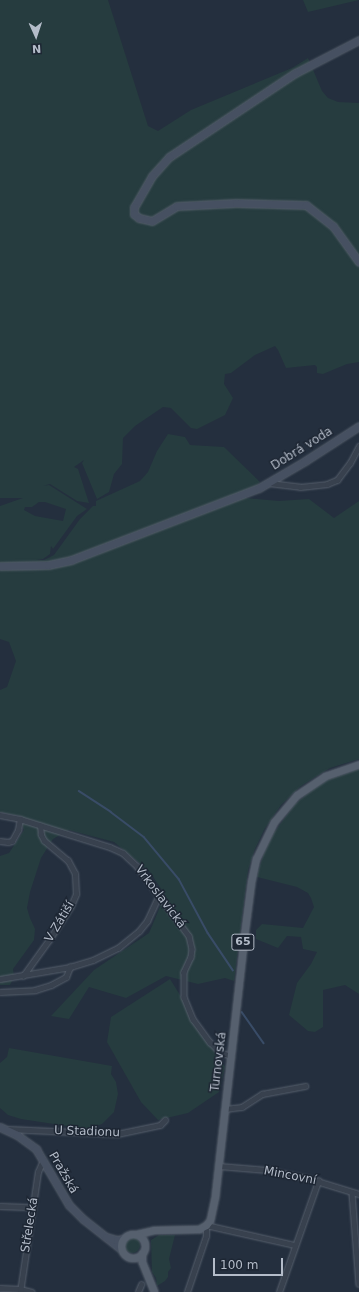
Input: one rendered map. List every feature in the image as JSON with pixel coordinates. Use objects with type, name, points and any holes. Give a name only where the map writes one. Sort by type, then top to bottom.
[{"type":"main road","name":"Turnovská","points":[[206,1225],[210,1220],[214,1206],[251,882],[256,859],[268,832],[288,804],[310,785],[332,773],[359,764]]},
{"type":"main road","points":[[137,1234],[159,1230],[199,1229],[206,1225]]},
{"type":"main road","points":[[154,1292],[142,1262],[142,1254],[149,1236],[159,1230]]},
{"type":"main road","name":"Pražská","points":[[122,1239],[131,1234],[137,1234]]},
{"type":"main road","points":[[137,1234],[145,1245]]},
{"type":"main road","points":[[121,1249],[122,1239]]},
{"type":"main road","name":"Pražská","points":[[121,1249],[125,1255],[132,1258],[139,1264],[151,1292]]},
{"type":"main road","points":[[132,1258],[142,1254]]},
{"type":"street","points":[[359,40],[295,73],[169,157],[152,176],[134,206],[134,214],[139,218],[152,221],[177,206],[243,203],[306,205],[333,226],[359,262]]},
{"type":"street","name":"Dobrá voda","points":[[268,483],[359,426]]},
{"type":"street","name":"Dobrá voda","points":[[268,483],[300,486],[327,484],[337,480],[350,463],[359,446]]},
{"type":"street","points":[[0,566],[48,565],[71,560],[268,483]]},
{"type":"street","name":"Vrkoslavická","points":[[0,815],[20,819],[110,847],[123,853],[137,866],[189,936],[192,950],[191,957],[184,972],[184,997],[193,1019],[210,1042],[220,1052],[231,1056]]},
{"type":"street","points":[[0,841],[12,841],[18,830],[20,819]]},
{"type":"street","name":"V Zátiší","points":[[23,976],[53,934],[71,906],[76,894],[75,874],[68,861],[44,841],[41,835],[40,826]]},
{"type":"street","points":[[0,979],[70,967],[93,960],[118,948],[139,931],[147,921],[159,895]]},
{"type":"street","points":[[0,992],[35,990],[51,985],[66,976],[70,967]]},
{"type":"street","points":[[225,1109],[242,1107],[262,1094],[305,1086]]},
{"type":"street","name":"U Stadionu","points":[[3,1128],[117,1134],[160,1125],[165,1120]]},
{"type":"street","name":"Pražská","points":[[3,1128],[36,1149],[69,1205],[83,1219],[121,1249]]},
{"type":"street","name":"Střelecká","points":[[20,1290],[38,1172],[43,1159]]},
{"type":"street","name":"Mincovní","points":[[219,1166],[267,1170],[318,1181],[359,1194]]},
{"type":"street","points":[[279,1292],[318,1181]]},
{"type":"street","points":[[352,1193],[359,1284]]},
{"type":"street","points":[[0,1206],[33,1207]]},
{"type":"street","points":[[187,1292],[206,1236],[206,1225],[295,1245]]},
{"type":"street","name":"Pražská","points":[[104,1236],[115,1240],[122,1239]]},
{"type":"street","points":[[138,1292],[141,1284]]},
{"type":"street","points":[[0,1288],[32,1292]]},
{"type":"green space","points":[[0,0],[108,0],[148,126],[158,131],[191,110],[292,68],[308,58],[322,91],[328,98],[338,102],[359,103],[359,362],[347,364],[323,374],[317,373],[317,367],[315,365],[286,368],[275,346],[255,355],[231,373],[225,374],[224,384],[233,398],[225,415],[197,429],[191,428],[171,408],[163,407],[135,426],[123,438],[122,464],[114,474],[109,492],[97,499],[82,463],[84,460],[74,467],[78,469],[89,503],[77,501],[50,484],[43,486],[49,485],[87,509],[77,516],[53,549],[51,546],[50,554],[43,559],[36,560],[44,560],[54,555],[80,519],[93,506],[96,506],[96,501],[140,481],[148,472],[157,451],[168,434],[185,437],[190,445],[224,447],[260,482],[246,498],[279,501],[309,499],[334,518],[359,501],[359,759],[330,768],[301,786],[281,805],[264,830],[255,849],[248,870],[234,981],[225,978],[198,984],[166,976],[126,998],[89,987],[69,1019],[51,1016],[94,970],[149,933],[165,895],[150,872],[114,842],[69,830],[53,839],[41,858],[30,892],[27,908],[35,929],[34,940],[13,969],[14,977],[10,985],[0,985],[0,856],[9,853],[24,830],[19,816],[0,812],[0,690],[7,687],[16,661],[9,642],[0,639],[0,506],[23,498],[0,498]],"holes":[[[39,502],[45,502],[66,509],[63,521],[35,516],[24,510],[25,507],[32,507]]]},
{"type":"green space","points":[[303,0],[359,0],[308,12]]},
{"type":"green space","points":[[359,769],[359,994],[345,985],[323,990],[323,1027],[315,1032],[308,1031],[289,1015],[297,983],[311,964],[317,952],[303,949],[301,937],[287,936],[278,948],[256,939],[256,930],[262,924],[303,928],[314,907],[308,893],[297,887],[257,877],[264,853],[273,834],[295,804],[327,780]]},
{"type":"green space","points":[[170,979],[225,1067],[219,1092],[188,1113],[158,1120],[141,1102],[107,1042],[111,1017]]},
{"type":"green space","points":[[9,1048],[112,1066],[111,1074],[116,1082],[118,1094],[114,1112],[102,1124],[87,1129],[21,1119],[8,1115],[0,1108],[0,1063],[7,1057]]},
{"type":"green space","points":[[159,1235],[175,1235],[169,1259],[171,1268],[168,1272],[168,1277],[157,1286],[156,1278],[152,1272],[151,1240]]},
{"type":"green space","points":[[129,1237],[135,1237],[140,1242],[138,1251],[135,1253],[129,1253],[124,1248],[124,1242]]},
{"type":"waterway","points":[[79,791],[111,812],[144,837],[179,879],[208,933],[233,970]]},
{"type":"waterway","points":[[242,1012],[264,1043]]}]
